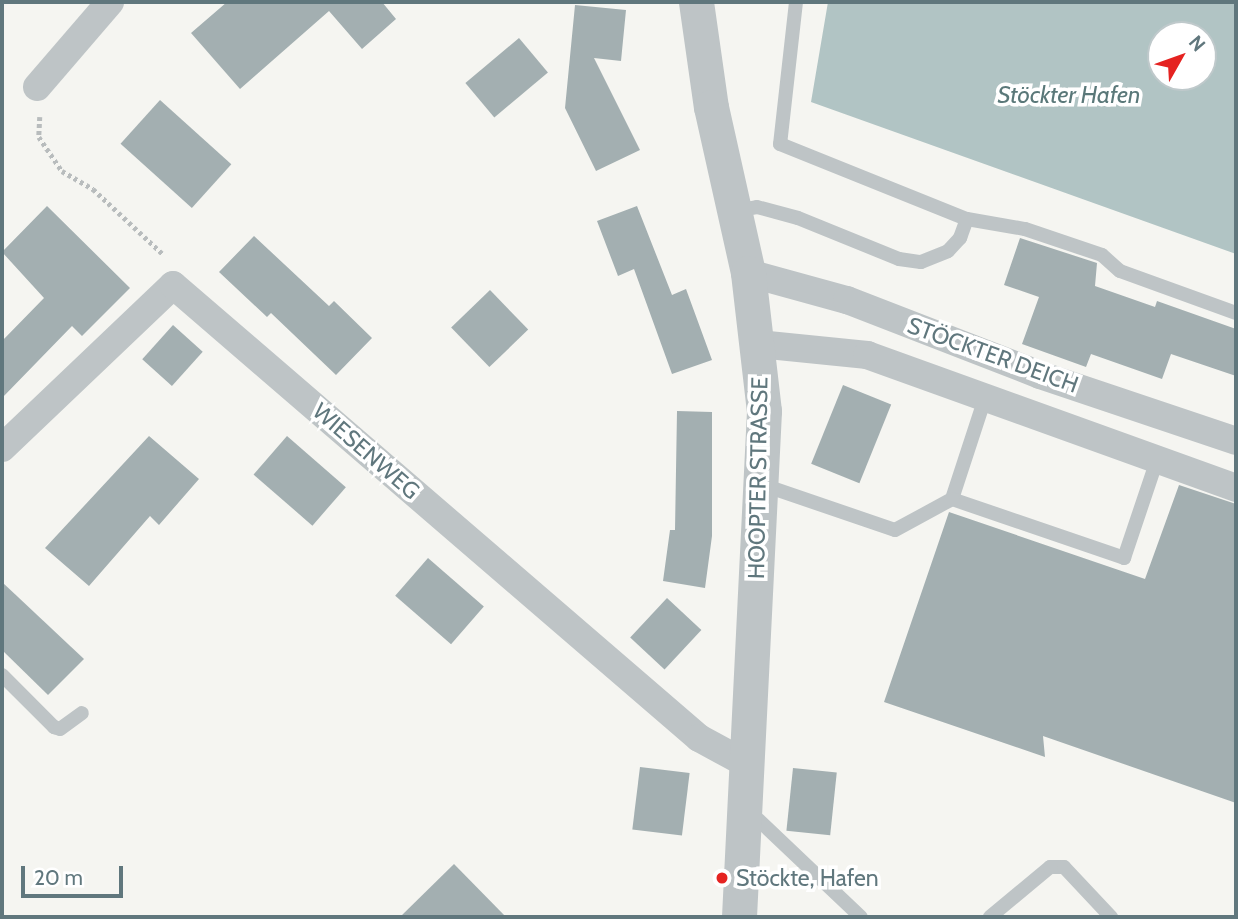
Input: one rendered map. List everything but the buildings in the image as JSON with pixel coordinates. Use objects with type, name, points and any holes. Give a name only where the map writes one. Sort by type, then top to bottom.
[{"type":"street","points":[[37,87],[110,2]]},
{"type":"street","name":"HOOPTER STRASSE","points":[[696,2],[711,107],[748,273],[759,344],[763,485],[745,763],[739,917]]},
{"type":"street","name":"STÖCKTER DEICH","points":[[748,273],[848,300],[1040,374],[1236,441]]},
{"type":"street","points":[[2,448],[173,285]]},
{"type":"street","name":"WIESENWEG","points":[[173,285],[699,738],[745,763]]},
{"type":"street","points":[[759,344],[867,355],[1236,488]]},
{"type":"lane","points":[[796,2],[780,144],[967,219],[1025,229],[1102,255],[1120,271],[1236,313]]},
{"type":"lane","points":[[735,211],[757,207],[788,216],[899,259],[921,262],[948,251],[960,238],[967,219]]},
{"type":"lane","points":[[763,485],[895,530],[952,499],[985,398]]},
{"type":"lane","points":[[952,499],[1124,558],[1157,460]]},
{"type":"lane","points":[[2,675],[54,727],[60,729],[82,713]]},
{"type":"lane","points":[[744,806],[861,917]]},
{"type":"lane","points":[[990,917],[1050,867],[1064,867],[1111,917]]},
{"type":"path","points":[[37,87],[39,137],[46,151],[62,171],[93,189],[171,261],[173,285]]},
{"type":"water","name":"Stöckter Hafen","points":[[828,2],[1236,2],[1236,254],[811,102]]},
{"type":"place","name":"Stöckte, Hafen","points":[[722,878]]}]
